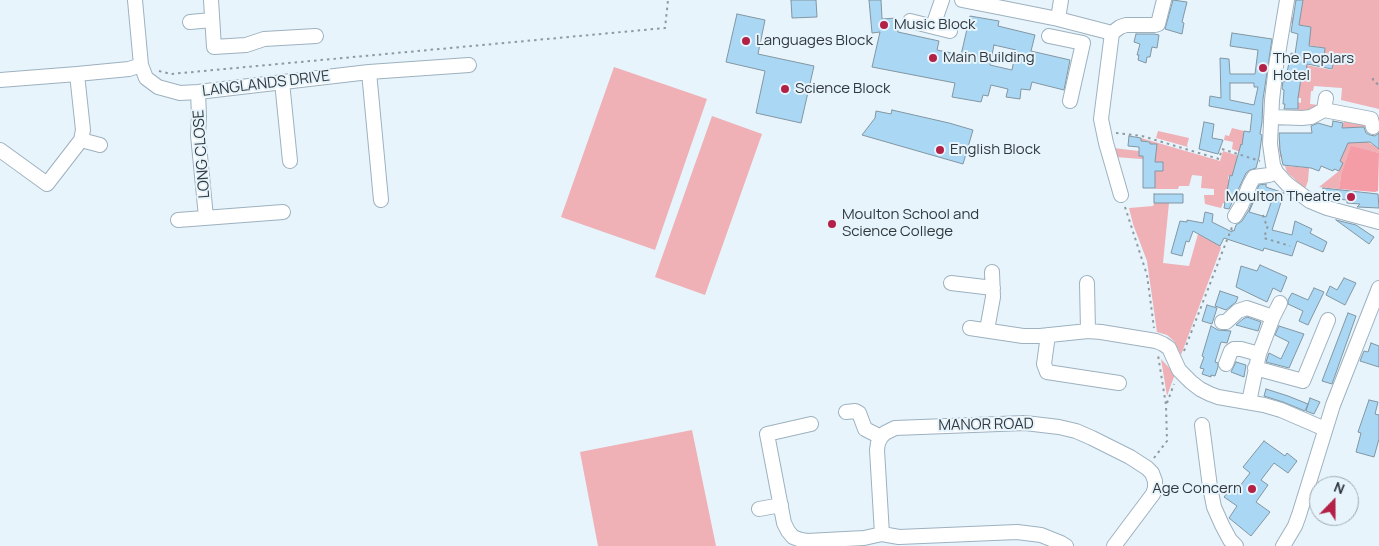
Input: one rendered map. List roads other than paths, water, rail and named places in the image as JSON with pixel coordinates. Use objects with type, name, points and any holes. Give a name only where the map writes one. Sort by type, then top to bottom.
[{"type":"street","name":"LANGLANDS DRIVE","points":[[135,0],[141,65],[146,78],[158,87],[180,93],[369,72],[469,65]]},
{"type":"street","points":[[211,0],[214,47],[246,45],[264,39],[316,36]]},
{"type":"street","points":[[933,26],[942,0]]},
{"type":"street","points":[[962,0],[1001,4],[1112,33]]},
{"type":"street","points":[[1061,0],[1060,20],[1054,37],[1083,43],[1070,101]]},
{"type":"street","points":[[1122,195],[1101,119],[1112,33],[1126,25],[1158,24],[1164,0]]},
{"type":"street","points":[[1287,0],[1276,66],[1271,118],[1270,144],[1274,169],[1296,191],[1310,201],[1327,208],[1379,222]]},
{"type":"street","points":[[190,22],[212,20]]},
{"type":"street","points":[[910,20],[950,31]]},
{"type":"street","points":[[0,80],[78,74],[141,65]]},
{"type":"street","points":[[369,72],[381,200]]},
{"type":"street","points":[[0,150],[47,184],[81,140],[78,74]]},
{"type":"street","points":[[282,82],[290,161]]},
{"type":"street","name":"LONG CLOSE","points":[[198,92],[198,135],[206,217]]},
{"type":"street","points":[[1271,118],[1311,117],[1325,104],[1371,119],[1373,127]]},
{"type":"street","points":[[81,140],[100,145]]},
{"type":"street","points":[[1234,216],[1241,206],[1254,177],[1270,175],[1274,169]]},
{"type":"street","points":[[178,220],[283,212]]},
{"type":"street","points":[[987,330],[993,288],[992,272]]},
{"type":"street","points":[[951,283],[993,288]]},
{"type":"street","points":[[1087,283],[1088,331]]},
{"type":"street","points":[[1283,546],[1295,526],[1347,368],[1379,288]]},
{"type":"street","points":[[1249,402],[1257,361],[1280,303]]},
{"type":"street","points":[[1222,322],[1226,322],[1238,311],[1247,308],[1273,317]]},
{"type":"street","points":[[1226,364],[1230,351],[1241,349],[1257,361],[1302,381],[1328,320]]},
{"type":"street","points":[[970,328],[1023,336],[1088,331],[1147,338],[1169,348],[1179,370],[1200,389],[1218,397],[1281,410],[1326,429]]},
{"type":"street","points":[[1048,335],[1044,364],[1047,372],[1119,383]]},
{"type":"street","points":[[846,412],[856,411],[860,413],[865,429],[881,437],[877,450],[882,534]]},
{"type":"street","name":"MANOR ROAD","points":[[881,437],[889,430],[895,428],[1025,423],[1044,424],[1076,431],[1092,438],[1130,456],[1147,468],[1155,480],[1153,494],[1114,546]]},
{"type":"street","points":[[811,424],[767,434],[784,523],[793,537],[801,540],[864,538],[882,534],[898,537],[1017,532],[1041,535],[1066,546]]},
{"type":"street","points":[[1202,425],[1214,507],[1230,540],[1236,546]]},
{"type":"street","points":[[759,509],[781,505]]},
{"type":"place","name":"Music Block","points":[[884,25]]},
{"type":"place","name":"Languages Block","points":[[746,41]]},
{"type":"place","name":"Main Building","points":[[933,58]]},
{"type":"place","name":"The Poplars Hotel","points":[[1263,68]]},
{"type":"place","name":"Science Block","points":[[785,89]]},
{"type":"place","name":"English Block","points":[[940,150]]},
{"type":"place","name":"Moulton Theatre","points":[[1351,197]]},
{"type":"place","name":"Moulton School and Science College","points":[[832,224]]},
{"type":"place","name":"Age Concern","points":[[1252,489]]}]
